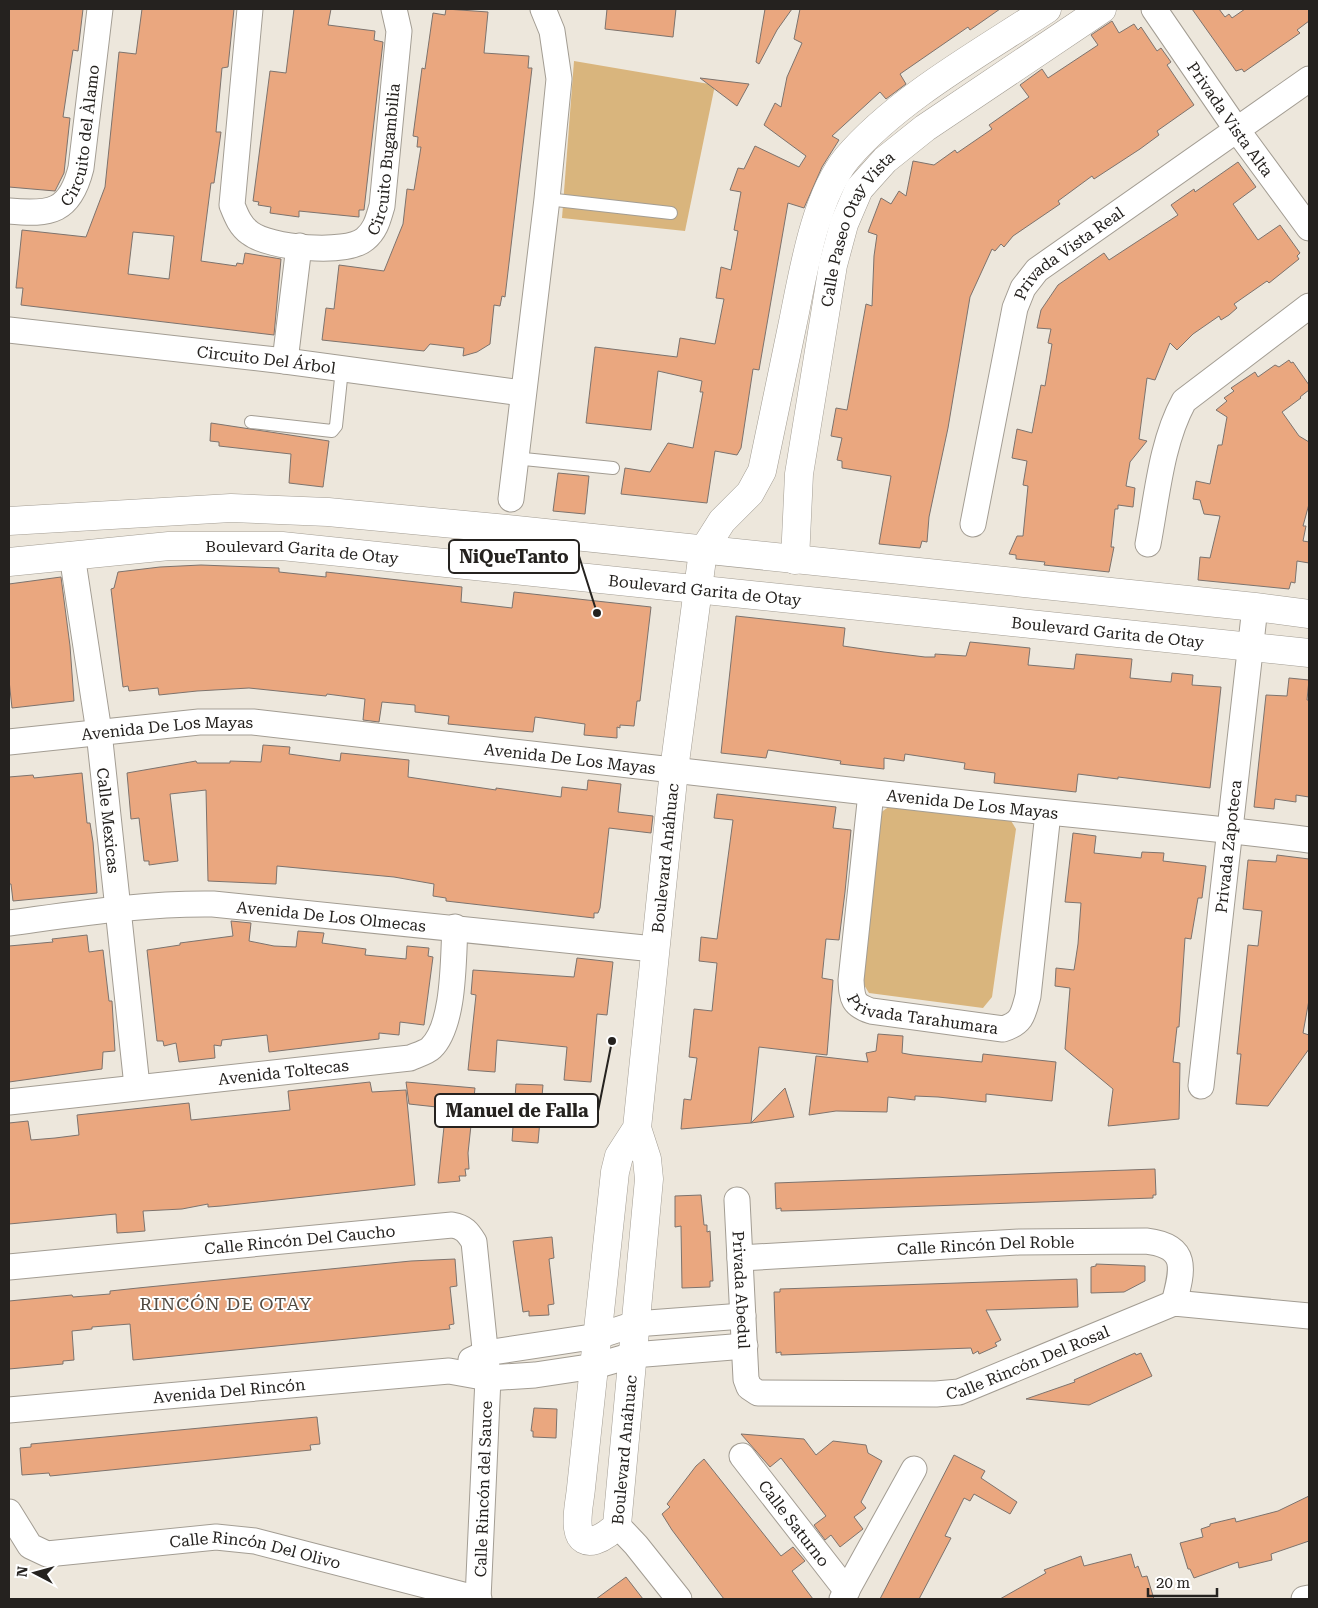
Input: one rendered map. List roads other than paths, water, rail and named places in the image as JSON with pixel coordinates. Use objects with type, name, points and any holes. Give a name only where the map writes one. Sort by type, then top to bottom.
[{"type":"street","name":"Circuito del Àlamo","points":[[9,211],[34,214],[52,211],[65,203],[76,188],[81,168],[100,9]]},
{"type":"street","name":"Circuito Bugambilia","points":[[250,9],[232,205],[238,221],[250,234],[268,241],[326,249],[346,246],[364,240],[376,228],[382,206],[399,31],[394,9]]},
{"type":"street","points":[[511,499],[514,458],[547,200],[559,79],[553,37],[543,9]]},
{"type":"street","name":"Calle Paseo Otay Vista","points":[[703,550],[722,521],[750,494],[762,471],[809,248],[824,199],[846,160],[880,125],[908,102],[1047,9]]},
{"type":"street","name":"Calle Paseo Otay Vista","points":[[794,560],[799,474],[833,265],[844,224],[859,188],[885,160],[925,128],[1102,9]]},
{"type":"street","name":"Privada Vista Alta","points":[[1154,9],[1237,130],[1309,228]]},
{"type":"street","name":"Privada Vista Real","points":[[973,524],[1015,308],[1023,288],[1037,270],[1309,79]]},
{"type":"street","points":[[908,102],[925,128]]},
{"type":"street","points":[[285,361],[299,246]]},
{"type":"street","points":[[1148,544],[1169,437],[1174,418],[1184,401],[1309,306]]},
{"type":"street","name":"Circuito Del Árbol","points":[[9,330],[285,361],[522,393]]},
{"type":"street","points":[[762,471],[799,474]]},
{"type":"street","points":[[9,521],[241,508],[328,512],[506,528],[794,560],[1255,606],[1309,614]]},
{"type":"street","name":"Boulevard Garita de Otay","points":[[9,562],[169,546],[282,546],[1309,653]]},
{"type":"street","name":"Boulevard Anáhuac","points":[[637,1128],[619,1156],[615,1172],[581,1488],[578,1528],[581,1535],[586,1539],[601,1539],[609,1535],[617,1525],[649,1179],[647,1159],[637,1128],[674,770],[703,550]]},
{"type":"street","name":"Calle Mexicas","points":[[72,555],[99,732],[137,1086]]},
{"type":"street","name":"Privada Zapoteca","points":[[1201,1086],[1255,606]]},
{"type":"street","name":"Avenida De Los Mayas","points":[[9,742],[199,722],[254,722],[1048,813],[1229,829],[1309,840]]},
{"type":"street","name":"Privada Tarahumara","points":[[871,793],[851,980],[852,996],[859,1007],[872,1011],[1003,1029],[1016,1025],[1023,1013],[1028,996],[1048,813]]},
{"type":"street","name":"Avenida De Los Olmecas","points":[[9,924],[118,909],[213,904],[456,927],[654,949]]},
{"type":"street","name":"Avenida Toltecas","points":[[9,1102],[137,1086],[410,1058],[431,1048],[443,1029],[449,1005],[456,927]]},
{"type":"street","name":"Privada Abedul","points":[[737,1200],[746,1379]]},
{"type":"street","name":"Calle Rincón Del Caucho","points":[[9,1267],[433,1227],[461,1227],[468,1232],[474,1242],[486,1353]]},
{"type":"street","name":"Calle Rincón Del Roble","points":[[740,1258],[1019,1242],[1146,1241],[1161,1243],[1171,1248],[1178,1255],[1181,1274],[1174,1303]]},
{"type":"street","name":"Calle Rincón Del Rosal","points":[[746,1379],[749,1387],[758,1393],[771,1394],[936,1394],[959,1392],[1174,1303],[1309,1316]]},
{"type":"street","name":"Avenida Del Rincón","points":[[449,1371],[486,1353],[598,1336],[635,1324],[743,1316]]},
{"type":"street","name":"Avenida Del Rincón","points":[[9,1410],[449,1371],[488,1378],[536,1375],[595,1366],[633,1355],[745,1346]]},
{"type":"street","name":"Calle Rincón del Sauce","points":[[478,1599],[488,1378],[486,1353]]},
{"type":"street","name":"Calle Saturno","points":[[742,1456],[845,1595]]},
{"type":"street","points":[[845,1595],[914,1470]]},
{"type":"street","points":[[581,1488],[620,1490]]},
{"type":"street","name":"Calle Rincón Del Olivo","points":[[9,1512],[30,1546],[47,1554],[216,1537],[255,1541],[478,1599]]},
{"type":"street","points":[[617,1525],[636,1545],[679,1599]]},
{"type":"street","points":[[1304,1599],[1309,1598]]},
{"type":"lane","points":[[547,200],[671,213]]},
{"type":"lane","points":[[251,422],[332,431],[336,426],[342,369]]},
{"type":"lane","points":[[514,458],[613,468]]},
{"type":"place","name":"NiQueTanto","points":[[597,613]]},
{"type":"place","name":"Manuel de Falla","points":[[612,1041]]},
{"type":"district","name":"RINCÓN DE OTAY","points":[[226,1304]]}]
